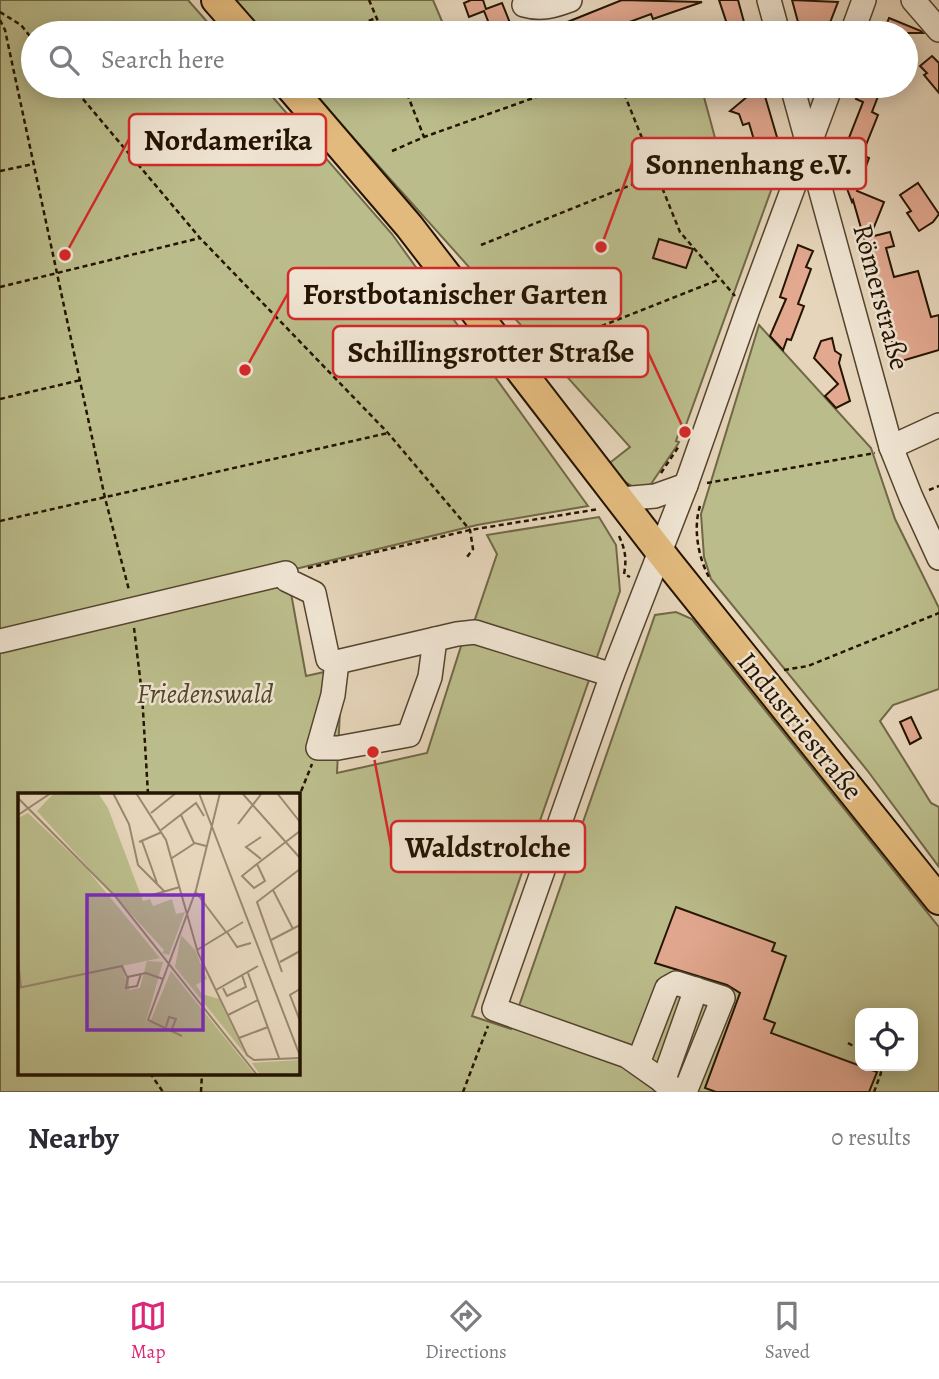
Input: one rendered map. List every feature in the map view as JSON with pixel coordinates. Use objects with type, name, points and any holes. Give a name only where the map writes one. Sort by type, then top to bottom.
[{"type":"main road","points":[[216,0],[234,21]]},
{"type":"main road","name":"Industriestraße","points":[[299,98],[409,226],[610,504],[660,552],[939,900]]},
{"type":"street","points":[[524,5],[535,8],[551,7],[570,0]]},
{"type":"street","points":[[769,0],[775,21]]},
{"type":"street","points":[[856,21],[864,0]]},
{"type":"street","points":[[913,0],[939,30]]},
{"type":"street","name":"Römerstraße","points":[[795,98],[891,447],[911,497],[938,551]]},
{"type":"street","points":[[696,989],[670,1087],[627,1056],[494,1009],[612,675],[660,552],[695,489],[747,309],[826,98]]},
{"type":"street","points":[[786,204],[804,201],[825,208]]},
{"type":"street","points":[[891,447],[939,425]]},
{"type":"street","points":[[610,504],[695,489]]},
{"type":"street","points":[[0,641],[285,573],[287,580],[314,593],[328,659],[337,662],[475,632],[612,675]]},
{"type":"street","points":[[337,662],[332,695],[318,748],[338,748],[409,735],[430,677],[435,639]]},
{"type":"street","points":[[638,1063],[667,988],[676,983],[723,998],[685,1092]]},
{"type":"path","points":[[369,0],[377,21]]},
{"type":"path","points":[[0,12],[21,25]]},
{"type":"path","points":[[368,21],[376,18]]},
{"type":"path","points":[[0,20],[5,30],[105,498],[132,611],[142,694],[148,793]]},
{"type":"path","points":[[82,98],[200,238],[388,433],[470,530],[473,549],[467,557]]},
{"type":"path","points":[[409,98],[424,136]]},
{"type":"path","points":[[392,151],[424,136],[533,98]]},
{"type":"path","points":[[626,98],[680,232],[747,309]]},
{"type":"path","points":[[0,171],[33,164]]},
{"type":"path","points":[[481,245],[656,175]]},
{"type":"path","points":[[0,287],[200,238]]},
{"type":"path","points":[[546,348],[719,280]]},
{"type":"path","points":[[0,400],[81,380]]},
{"type":"path","points":[[0,522],[388,433]]},
{"type":"path","points":[[695,489],[707,482],[870,455],[891,447]]},
{"type":"path","points":[[285,573],[470,530],[610,504]]},
{"type":"path","points":[[700,505],[696,516],[702,564]]},
{"type":"path","points":[[619,536],[625,548],[624,574]]},
{"type":"path","points":[[780,670],[808,666],[939,613]]},
{"type":"path","points":[[299,796],[318,748]]},
{"type":"path","points":[[463,1092],[494,1009]]},
{"type":"path","points":[[848,1043],[855,1047]]},
{"type":"path","points":[[874,1092],[880,1071]]},
{"type":"path","points":[[151,1074],[163,1092]]},
{"type":"path","points":[[201,1092],[202,1074]]},
{"type":"green space","name":"Friedenswald","points":[[0,0],[188,0],[206,21],[21,21],[21,98],[273,98],[392,234],[588,506],[477,525],[287,571],[306,676],[342,668],[337,773],[427,753],[463,640],[474,622],[497,554],[487,535],[599,517],[616,545],[620,591],[472,1016],[511,1029],[655,615],[676,612],[692,619],[939,927],[939,1092],[0,1092]]},
{"type":"green space","points":[[230,0],[433,0],[442,21],[249,21]]},
{"type":"green space","points":[[318,98],[704,98],[721,160],[789,141],[683,433],[679,432],[676,441],[678,444],[647,490],[629,485],[607,465],[630,447]]},
{"type":"green space","points":[[759,325],[871,448],[895,519],[939,608],[939,689],[893,705],[880,721],[931,803],[939,807],[939,867],[867,770],[711,579],[704,557],[701,514]]},
{"type":"building","points":[[483,0],[486,9],[502,3],[509,21],[488,21],[484,11],[469,17],[464,3]]},
{"type":"building","points":[[622,0],[702,2],[653,19],[651,14],[632,21],[570,21]]},
{"type":"building","points":[[719,0],[738,0],[744,21],[726,21]]},
{"type":"building","points":[[792,0],[838,2],[831,21],[798,21]]},
{"type":"building","points":[[932,56],[939,63],[939,93],[920,66]]},
{"type":"building","points":[[746,98],[766,98],[779,144],[757,150],[749,123],[743,125],[739,114],[730,111]]},
{"type":"building","points":[[877,98],[872,112],[878,115],[862,155],[869,158],[857,191],[884,202],[870,237],[890,232],[894,246],[886,248],[894,277],[918,271],[931,317],[939,315],[939,350],[898,362],[885,317],[891,316],[881,283],[877,284],[853,200],[852,202],[846,186],[848,176],[843,174],[852,151],[845,148],[863,102],[856,99]]},
{"type":"building","points":[[918,183],[939,214],[933,222],[919,231],[907,213],[911,211],[900,195]]},
{"type":"building","points":[[659,239],[693,249],[686,268],[653,258]]},
{"type":"building","points":[[798,245],[813,251],[806,267],[811,269],[798,304],[804,306],[791,340],[787,339],[783,350],[770,336],[786,299],[780,297]]},
{"type":"building","points":[[832,338],[835,351],[841,355],[839,363],[850,401],[836,408],[825,396],[838,384],[814,358],[821,341]]},
{"type":"building","points":[[911,717],[921,738],[910,744],[900,722]]},
{"type":"building","points":[[676,907],[775,943],[772,951],[786,956],[764,1019],[775,1023],[771,1033],[855,1064],[855,1071],[877,1072],[869,1092],[716,1092],[705,1088],[740,993],[727,985],[655,963]]},
{"type":"place","name":"Sonnenhang e.V.","points":[[601,247]]},
{"type":"place","name":"Nordamerika","points":[[65,255]]},
{"type":"place","name":"Forstbotanischer Garten","points":[[245,370]]},
{"type":"place","name":"Schillingsrotter Straße","points":[[685,432]]},
{"type":"place","name":"Waldstrolche","points":[[373,752]]}]
